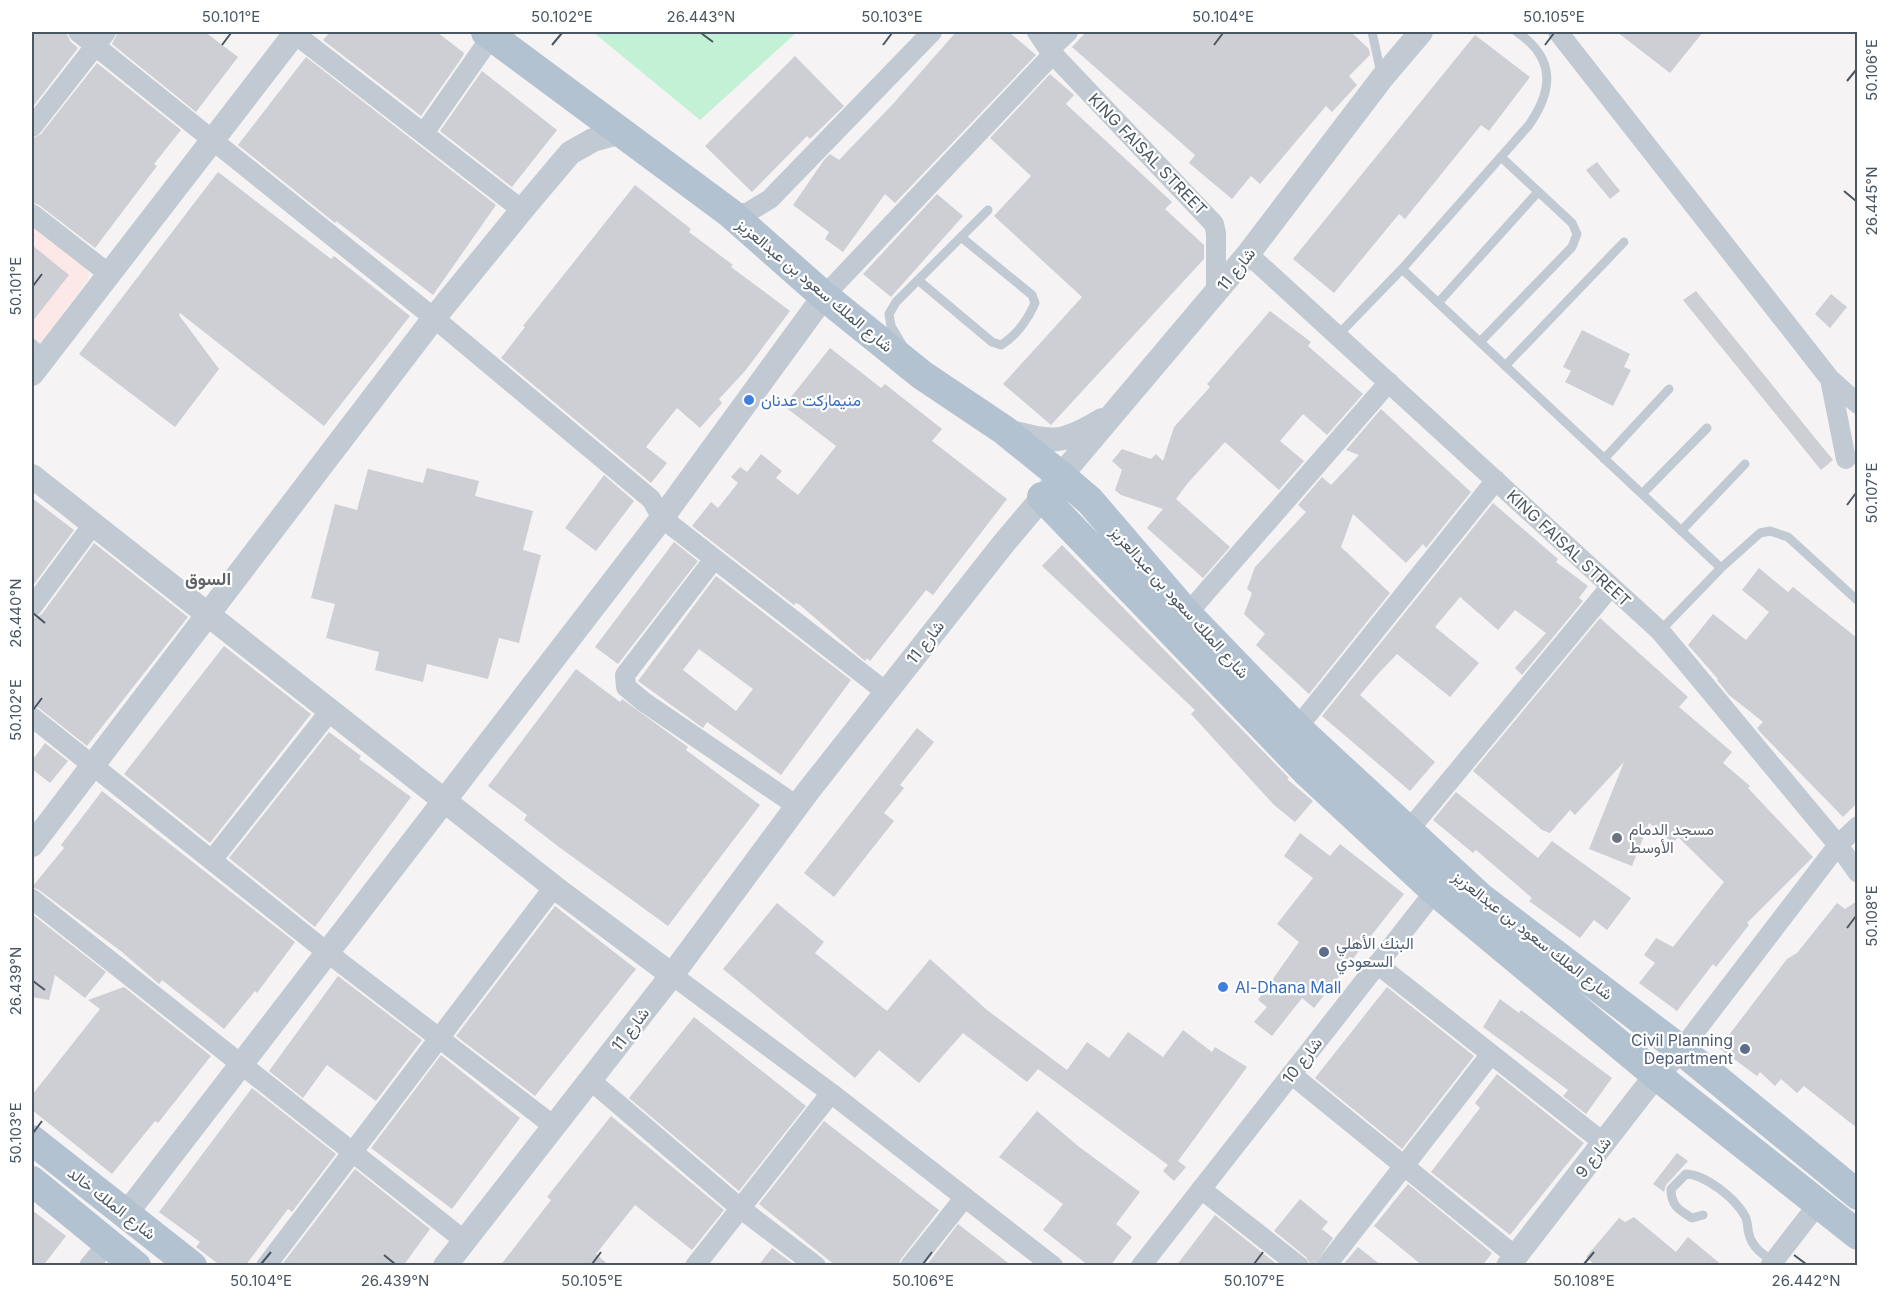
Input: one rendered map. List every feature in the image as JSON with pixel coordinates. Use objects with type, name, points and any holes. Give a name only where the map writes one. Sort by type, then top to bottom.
[{"type":"main road","name":"شارع الملك سعود بن عبدالعزيز","points":[[489,34],[730,213],[824,296],[922,375],[1004,430],[1052,487],[1308,773],[1435,891],[1656,1075],[1857,1235]]},
{"type":"main road","name":"شارع الملك سعود بن عبدالعزيز","points":[[1052,487],[1090,501],[1187,614],[1297,728],[1481,898],[1681,1050],[1857,1195]]},
{"type":"main road","name":"شارع الملك خالد","points":[[32,1140],[192,1266]]},
{"type":"main road","name":"شارع الملك خالد","points":[[32,1181],[136,1266]]},
{"type":"street","points":[[78,32],[100,39],[212,142],[434,318],[651,500],[662,518],[886,692]]},
{"type":"street","points":[[730,213],[747,213],[770,199],[932,32]]},
{"type":"street","name":"KING FAISAL STREET","points":[[1038,32],[1051,52],[1214,224],[1216,293]]},
{"type":"street","points":[[126,1214],[446,802],[662,518],[824,296],[1068,32]]},
{"type":"street","name":"شارع 11","points":[[445,1266],[672,975],[797,806],[886,692],[1052,487],[1248,254],[1382,78],[1421,32]]},
{"type":"street","points":[[1558,32],[1830,379],[1857,404]]},
{"type":"street","points":[[36,358],[109,274],[295,33],[522,210]]},
{"type":"street","points":[[424,133],[489,34]]},
{"type":"street","points":[[32,126],[100,39]]},
{"type":"street","points":[[32,845],[434,318],[522,210],[570,153],[593,140],[622,132]]},
{"type":"street","points":[[32,214],[109,274]]},
{"type":"street","name":"KING FAISAL STREET","points":[[1248,254],[1660,631],[1838,845],[1857,873]]},
{"type":"street","points":[[1830,379],[1846,459]]},
{"type":"street","points":[[1187,614],[1389,382]]},
{"type":"street","points":[[1004,430],[1049,441],[1079,434],[1116,411]]},
{"type":"street","points":[[32,476],[555,887],[831,1093],[1053,1266]]},
{"type":"street","points":[[1297,728],[1496,480]]},
{"type":"street","points":[[32,607],[94,523]]},
{"type":"street","points":[[714,559],[626,675],[626,687],[644,702],[797,806]]},
{"type":"street","points":[[1408,831],[1611,586]]},
{"type":"street","points":[[212,860],[330,711]]},
{"type":"street","points":[[32,717],[328,953],[555,1127]]},
{"type":"street","points":[[1681,1050],[1838,845],[1857,826]]},
{"type":"street","points":[[266,1266],[555,887]]},
{"type":"street","points":[[1435,891],[1481,898]]},
{"type":"street","name":"شارع 10","points":[[1141,1266],[1435,891]]},
{"type":"street","points":[[32,899],[240,1066],[465,1241]]},
{"type":"street","points":[[1377,964],[1604,1143]]},
{"type":"street","name":"شارع 9","points":[[1512,1261],[1656,1075],[1681,1050]]},
{"type":"street","points":[[1326,1266],[1491,1054]]},
{"type":"street","points":[[1291,1074],[1388,1151],[1512,1261]]},
{"type":"street","points":[[590,1080],[740,1208],[816,1266]]},
{"type":"street","points":[[695,1266],[831,1093]]},
{"type":"street","points":[[1201,1189],[1299,1266]]},
{"type":"street","points":[[910,1266],[965,1197]]},
{"type":"street","points":[[1771,1263],[1818,1204]]},
{"type":"street","points":[[89,1266],[109,1242]]},
{"type":"lane","points":[[1372,32],[1382,78]]},
{"type":"lane","points":[[1338,335],[1402,269],[1535,116],[1546,93],[1547,75],[1544,59],[1535,45],[1517,32]]},
{"type":"lane","points":[[1480,342],[1572,247],[1577,234],[1572,223],[1501,157]]},
{"type":"lane","points":[[1438,303],[1538,192]]},
{"type":"lane","points":[[922,375],[891,326],[889,314],[896,302],[988,210]]},
{"type":"lane","points":[[918,280],[992,342],[1002,345],[1010,340],[1031,313],[1035,303],[1032,295],[961,237]]},
{"type":"lane","points":[[1505,366],[1624,242]]},
{"type":"lane","points":[[1402,269],[1720,568]]},
{"type":"lane","points":[[1604,459],[1669,390]]},
{"type":"lane","points":[[1642,494],[1707,428]]},
{"type":"lane","points":[[1682,531],[1745,464]]},
{"type":"lane","points":[[1660,631],[1720,568],[1760,533],[1780,532],[1857,601]]},
{"type":"lane","points":[[1703,1215],[1692,1218],[1677,1210],[1671,1199],[1671,1189],[1686,1174],[1695,1174],[1706,1180],[1738,1205],[1747,1218],[1754,1245],[1771,1263]]},
{"type":"shaded area","points":[[32,226],[85,267],[89,273],[88,279],[32,355]]},
{"type":"green space","points":[[593,32],[797,32],[700,120]]},
{"type":"building","points":[[32,32],[66,32],[70,41],[78,48],[32,108]]},
{"type":"building","points":[[118,32],[205,32],[238,57],[196,112],[112,44]]},
{"type":"building","points":[[330,32],[437,32],[464,53],[421,116],[323,40]]},
{"type":"building","points":[[956,32],[1009,32],[1036,55],[895,203],[885,194],[843,252],[825,239],[829,232],[793,205],[824,160],[830,154],[839,160],[892,105]]},
{"type":"building","points":[[1086,32],[1351,32],[1369,49],[1370,55],[1349,76],[1357,85],[1332,112],[1326,106],[1260,184],[1251,176],[1232,199],[1189,163],[1195,155],[1072,47]]},
{"type":"building","points":[[1617,32],[1703,32],[1670,73]]},
{"type":"building","points":[[1475,35],[1530,77],[1489,131],[1481,125],[1405,219],[1399,214],[1334,293],[1293,259]]},
{"type":"building","points":[[795,56],[844,106],[810,139],[807,136],[752,192],[705,146]]},
{"type":"building","points":[[306,57],[496,205],[433,295],[336,221],[335,223],[238,145]]},
{"type":"building","points":[[97,63],[181,130],[154,164],[157,166],[95,248],[32,202],[32,139],[41,134]]},
{"type":"building","points":[[482,71],[557,130],[512,187],[440,131]]},
{"type":"building","points":[[1050,74],[1074,95],[1066,104],[1172,202],[1165,209],[1204,245],[1204,259],[1051,425],[1003,384],[1082,297],[994,216],[1031,176],[990,138]]},
{"type":"building","points":[[1597,162],[1620,191],[1610,199],[1586,170]]},
{"type":"building","points":[[218,172],[331,259],[334,256],[410,316],[324,426],[180,313],[179,315],[219,369],[175,427],[79,354]]},
{"type":"building","points":[[635,185],[691,229],[689,232],[733,265],[731,267],[790,311],[745,371],[719,399],[722,403],[700,428],[677,408],[646,447],[667,463],[651,483],[501,358],[525,327],[523,326]]},
{"type":"building","points":[[937,194],[963,216],[891,297],[863,274]]},
{"type":"building","points":[[32,245],[69,275],[32,322]]},
{"type":"building","points":[[1696,291],[1833,460],[1821,470],[1683,300]]},
{"type":"building","points":[[1831,294],[1847,307],[1830,328],[1815,314]]},
{"type":"building","points":[[1270,311],[1311,342],[1308,346],[1363,394],[1327,435],[1303,414],[1280,441],[1304,461],[1279,490],[1225,442],[1187,484],[1176,499],[1230,547],[1203,578],[1147,528],[1163,509],[1121,495],[1115,490],[1122,470],[1112,461],[1122,449],[1151,459],[1156,454],[1163,461],[1174,427],[1210,387],[1207,384]]},
{"type":"building","points":[[1582,330],[1630,354],[1624,367],[1631,370],[1613,406],[1565,382],[1571,371],[1563,367]]},
{"type":"building","points":[[830,348],[881,388],[885,384],[942,429],[932,441],[1007,499],[933,595],[926,590],[870,661],[867,658],[865,661],[800,605],[796,603],[794,605],[692,526],[711,502],[718,508],[738,483],[731,477],[740,467],[747,472],[761,454],[782,471],[776,478],[798,495],[836,446],[784,406]]},
{"type":"building","points":[[1381,409],[1471,492],[1426,548],[1423,544],[1406,563],[1353,514],[1341,547],[1390,593],[1309,694],[1256,645],[1265,634],[1244,614],[1252,593],[1247,589],[1255,567],[1306,512],[1298,505],[1322,477],[1331,485],[1359,455],[1346,450]]},
{"type":"building","points":[[427,468],[479,481],[475,496],[533,511],[523,550],[541,555],[519,643],[499,638],[488,679],[427,664],[423,682],[375,670],[379,652],[326,638],[335,604],[311,598],[335,504],[357,510],[368,469],[423,483]]},
{"type":"building","points":[[604,475],[634,501],[596,551],[565,528]]},
{"type":"building","points":[[32,498],[74,530],[32,587]]},
{"type":"building","points":[[1493,503],[1558,559],[1556,562],[1588,586],[1579,598],[1583,601],[1522,675],[1515,668],[1546,633],[1515,610],[1498,630],[1460,597],[1435,627],[1479,663],[1450,697],[1397,654],[1377,675],[1360,695],[1435,762],[1410,791],[1322,716]]},
{"type":"building","points":[[674,542],[698,561],[618,664],[595,647]]},
{"type":"building","points":[[94,543],[188,617],[87,746],[32,705],[32,619],[42,614]]},
{"type":"building","points":[[1062,545],[1289,778],[1287,779],[1313,801],[1295,822],[1274,805],[1191,714],[1195,710],[1042,566]]},
{"type":"building","points":[[1759,568],[1788,592],[1793,587],[1857,638],[1857,803],[1843,817],[1760,732],[1757,728],[1763,722],[1729,695],[1688,645],[1713,614],[1746,640],[1769,612],[1742,590]]},
{"type":"building","points":[[716,576],[851,680],[781,775],[707,722],[703,728],[638,681]],"holes":[[[699,649],[753,689],[736,711],[683,670]]]},
{"type":"building","points":[[1600,618],[1688,697],[1679,707],[1732,752],[1723,763],[1750,786],[1748,788],[1813,857],[1747,923],[1749,925],[1716,967],[1713,964],[1677,1011],[1639,983],[1655,963],[1644,955],[1656,938],[1673,947],[1724,882],[1678,837],[1673,843],[1649,823],[1632,866],[1589,849],[1624,762],[1575,815],[1570,810],[1550,833],[1542,830],[1473,771]]},
{"type":"building","points":[[224,646],[311,714],[210,843],[124,774]]},
{"type":"building","points":[[576,669],[620,702],[622,699],[688,747],[686,750],[760,805],[668,926],[524,820],[527,815],[488,786]]},
{"type":"building","points":[[917,728],[934,742],[900,785],[904,788],[884,813],[894,821],[834,897],[804,873]]},
{"type":"building","points":[[329,732],[361,756],[359,759],[411,797],[315,927],[229,858]]},
{"type":"building","points":[[45,743],[68,761],[50,783],[32,769],[32,761]]},
{"type":"building","points":[[102,791],[295,942],[257,993],[255,991],[224,1029],[162,980],[159,984],[122,952],[32,887],[64,848],[61,845]]},
{"type":"building","points":[[1456,792],[1538,858],[1552,841],[1631,898],[1607,930],[1594,920],[1580,938],[1529,901],[1532,898],[1476,850],[1473,853],[1433,820]]},
{"type":"building","name":"البنك الأهلي السعودي","points":[[1300,833],[1330,856],[1340,844],[1404,894],[1314,1008],[1302,998],[1272,1036],[1254,1022],[1267,1007],[1258,1000],[1299,942],[1277,924],[1313,878],[1284,856]]},
{"type":"building","points":[[1857,901],[1857,1128],[1804,1086],[1797,1093],[1781,1079],[1775,1086],[1760,1072],[1757,1076],[1719,1048],[1787,959],[1797,953],[1837,903],[1845,909]]},
{"type":"building","points":[[777,903],[824,942],[815,953],[887,1011],[930,959],[987,1010],[1067,1070],[1087,1042],[1109,1058],[1128,1032],[1163,1057],[1183,1030],[1212,1052],[1215,1047],[1247,1067],[1178,1161],[1186,1167],[1174,1181],[1163,1171],[1168,1165],[1038,1069],[1027,1082],[963,1033],[919,1083],[879,1050],[855,1078],[723,969]]},
{"type":"building","points":[[555,906],[636,969],[535,1096],[456,1036]]},
{"type":"building","points":[[32,914],[106,972],[85,998],[55,975],[49,1000],[32,997]]},
{"type":"building","points":[[338,976],[422,1040],[376,1101],[327,1065],[303,1098],[269,1071]]},
{"type":"building","points":[[124,987],[211,1056],[158,1123],[155,1121],[112,1174],[32,1110],[32,1095],[100,1009],[88,1000]]},
{"type":"building","points":[[1387,987],[1474,1056],[1402,1149],[1315,1078]]},
{"type":"building","points":[[1500,999],[1519,1013],[1521,1010],[1612,1078],[1586,1114],[1563,1096],[1568,1090],[1483,1027]]},
{"type":"building","points":[[694,1017],[806,1106],[739,1191],[629,1098]]},
{"type":"building","points":[[441,1055],[520,1118],[452,1209],[371,1148]]},
{"type":"building","points":[[1497,1074],[1584,1143],[1510,1235],[1431,1172],[1480,1108],[1475,1103]]},
{"type":"building","points":[[252,1088],[336,1154],[292,1212],[288,1209],[245,1266],[221,1266],[196,1247],[200,1242],[159,1212]]},
{"type":"building","points":[[1037,1111],[1078,1146],[1140,1192],[1116,1224],[1132,1237],[1110,1266],[1089,1266],[1043,1230],[1063,1204],[999,1157]]},
{"type":"building","points":[[611,1116],[724,1210],[692,1250],[635,1205],[596,1254],[610,1266],[500,1266],[551,1200],[547,1197]]},
{"type":"building","points":[[824,1121],[939,1210],[898,1266],[836,1266],[759,1204]]},
{"type":"building","points":[[1677,1153],[1688,1161],[1666,1185],[1664,1192],[1653,1184]]},
{"type":"building","points":[[355,1169],[430,1229],[403,1266],[281,1266]]},
{"type":"building","points":[[1408,1184],[1492,1253],[1482,1266],[1423,1266],[1374,1226]]},
{"type":"building","points":[[1300,1199],[1328,1222],[1322,1229],[1333,1238],[1314,1266],[1311,1266],[1306,1257],[1274,1231]]},
{"type":"building","points":[[32,1210],[66,1236],[43,1266],[32,1266]]},
{"type":"building","points":[[1215,1215],[1279,1266],[1176,1266]]},
{"type":"building","points":[[1634,1217],[1676,1252],[1688,1237],[1723,1266],[1596,1266],[1586,1257],[1619,1218],[1625,1222]]},
{"type":"building","points":[[958,1224],[1012,1266],[926,1266]]},
{"type":"building","points":[[1358,1247],[1382,1266],[1342,1266]]},
{"type":"building","points":[[772,1248],[796,1266],[758,1266]]},
{"type":"place","name":"منيماركت عدنان","points":[[749,400]]},
{"type":"place","name":"مسجد الدمام الأوسط","points":[[1617,838]]},
{"type":"place","name":"البنك الأهلي السعودي","points":[[1324,952]]},
{"type":"place","name":"Al-Dhana Mall","points":[[1223,987]]},
{"type":"place","name":"Civil Planning Department","points":[[1745,1049]]},
{"type":"district","name":"السوق","points":[[208,578]]}]
